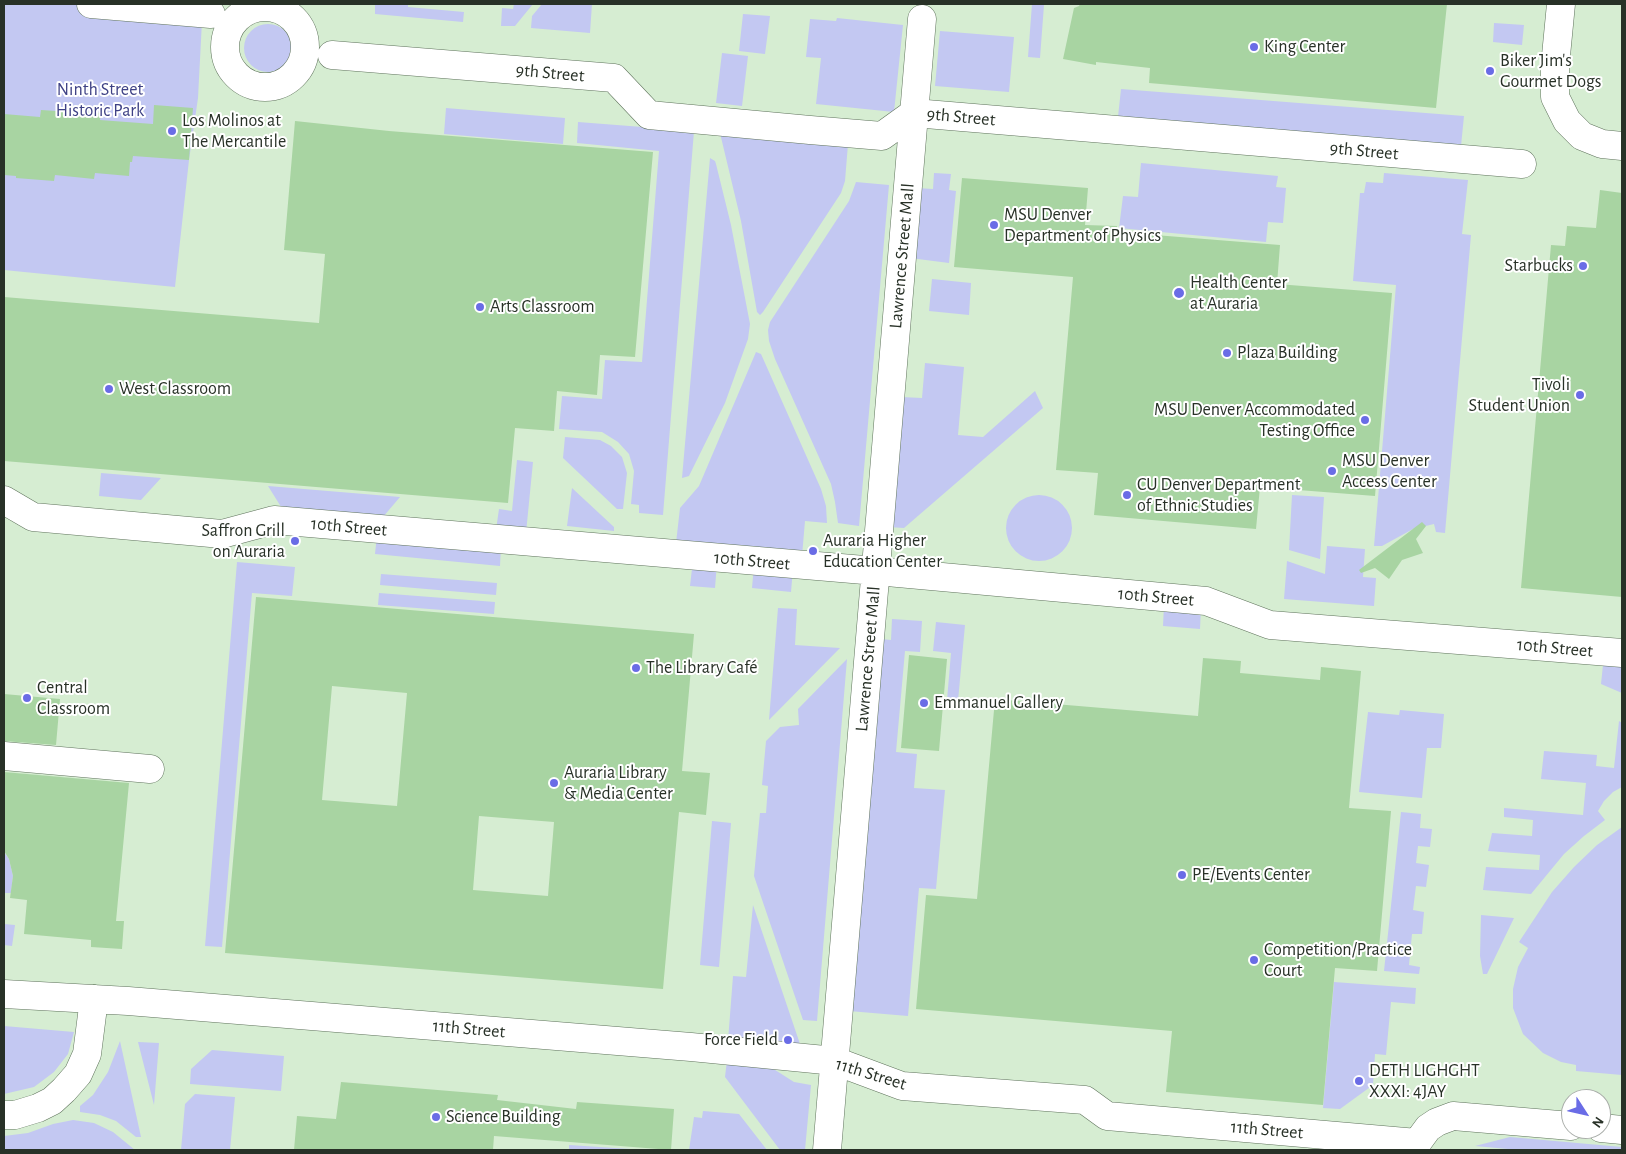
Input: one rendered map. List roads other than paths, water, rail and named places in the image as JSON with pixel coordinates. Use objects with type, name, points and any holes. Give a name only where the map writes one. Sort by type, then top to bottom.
[{"type":"street","points":[[90,4],[211,14]]},
{"type":"street","points":[[1561,4],[1555,97],[1571,127],[1582,136],[1602,144],[1622,146]]},
{"type":"street","points":[[281,7],[301,30],[304,39],[304,53],[301,64],[293,76],[282,84],[268,87],[256,86],[243,81],[233,71],[227,59],[225,48],[227,34],[243,9],[281,7]]},
{"type":"street","name":"Lawrence Street Mall","points":[[827,1150],[922,19]]},
{"type":"street","name":"9th Street","points":[[332,56],[614,78],[649,115],[882,136],[914,113],[1522,164]]},
{"type":"street","name":"10th Street","points":[[4,500],[33,517],[222,534],[274,520],[876,571],[1206,602],[1270,625],[1622,653]]},
{"type":"street","points":[[4,756],[150,769]]},
{"type":"street","name":"11th Street","points":[[4,994],[94,999],[691,1047],[835,1061],[902,1086],[1085,1100],[1107,1116],[1416,1147],[1424,1132],[1432,1124],[1453,1116],[1561,1125]]},
{"type":"street","points":[[4,1115],[38,1108],[64,1090],[78,1074],[87,1054],[94,999]]},
{"type":"place","name":"King Center","points":[[1254,47]]},
{"type":"place","name":"Biker Jim's Gourmet Dogs","points":[[1490,71]]},
{"type":"place","name":"Los Molinos at The Mercantile","points":[[172,131]]},
{"type":"place","name":"MSU Denver Department of Physics","points":[[994,225]]},
{"type":"place","name":"Starbucks","points":[[1583,266]]},
{"type":"place","name":"Health Center at Auraria","points":[[1179,293]]},
{"type":"place","name":"Arts Classroom","points":[[480,307]]},
{"type":"place","name":"Plaza Building","points":[[1227,353]]},
{"type":"place","name":"West Classroom","points":[[109,389]]},
{"type":"place","name":"Tivoli Student Union","points":[[1580,395]]},
{"type":"place","name":"MSU Denver Accommodated Testing Office","points":[[1365,420]]},
{"type":"place","name":"MSU Denver Access Center","points":[[1332,471]]},
{"type":"place","name":"CU Denver Department of Ethnic Studies","points":[[1127,495]]},
{"type":"place","name":"Saffron Grill on Auraria","points":[[295,541]]},
{"type":"place","name":"Auraria Higher Education Center","points":[[813,551]]},
{"type":"place","name":"The Library Café","points":[[636,668]]},
{"type":"place","name":"Central Classroom","points":[[27,698]]},
{"type":"place","name":"Emmanuel Gallery","points":[[924,703]]},
{"type":"place","name":"Auraria Library & Media Center","points":[[554,783]]},
{"type":"place","name":"PE/Events Center","points":[[1182,875]]},
{"type":"place","name":"Competition/Practice Court","points":[[1254,960]]},
{"type":"place","name":"Force Field","points":[[788,1040]]},
{"type":"place","name":"DETH LIGHGHT XXXI: 4JAY","points":[[1359,1081]]},
{"type":"place","name":"Science Building","points":[[436,1117]]},
{"type":"park label","name":"Ninth Street Historic Park","points":[[100,100]]}]
